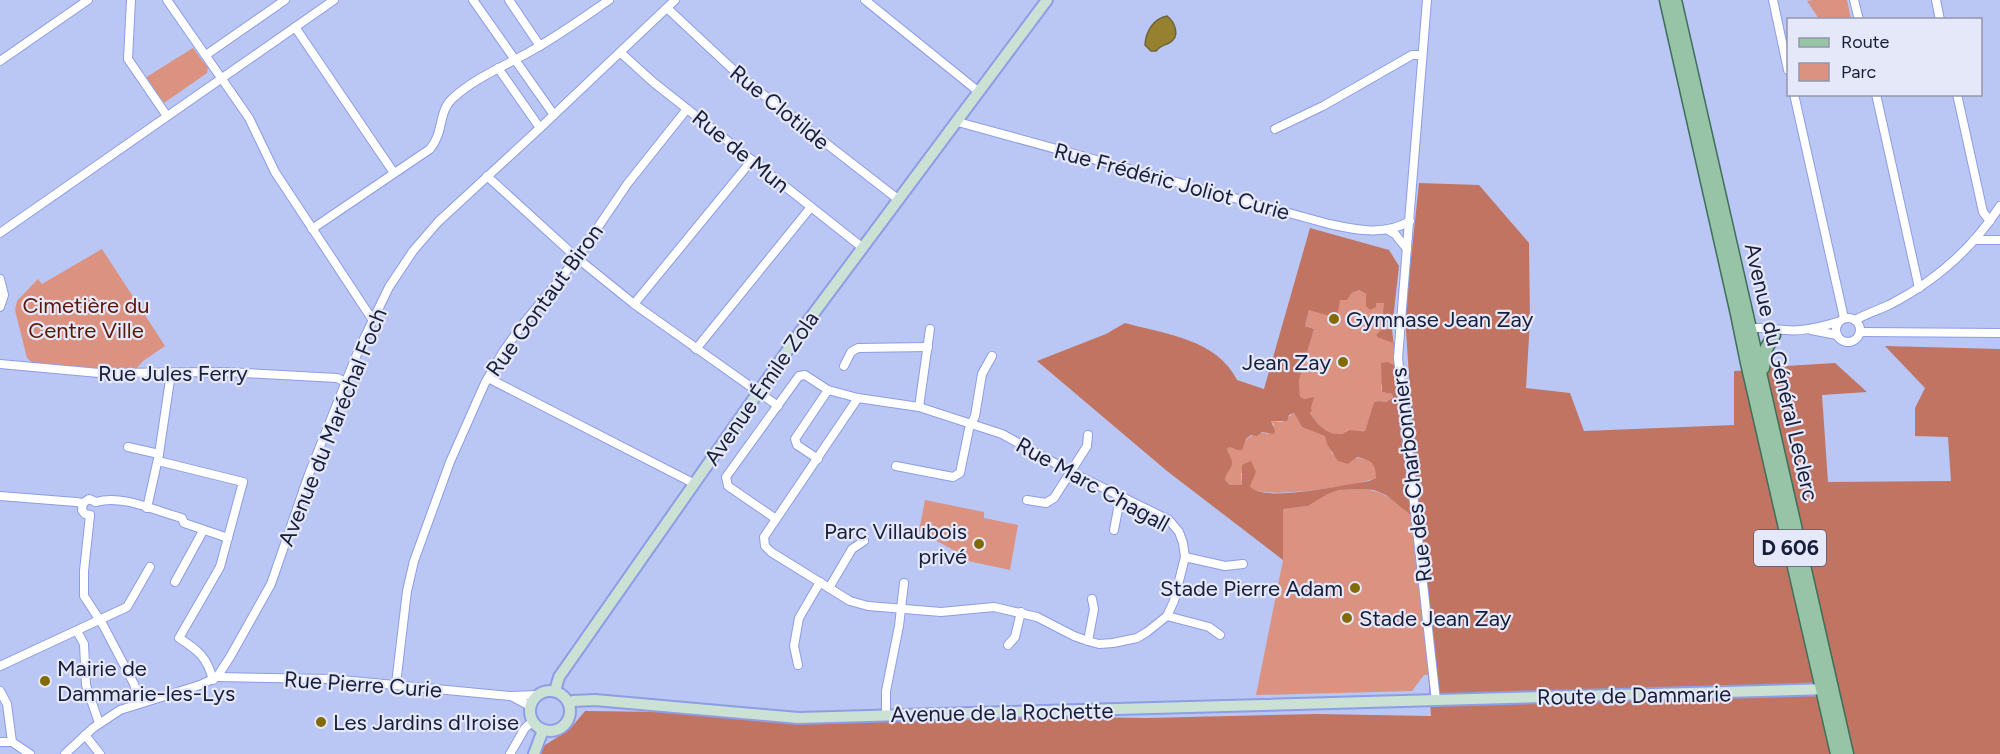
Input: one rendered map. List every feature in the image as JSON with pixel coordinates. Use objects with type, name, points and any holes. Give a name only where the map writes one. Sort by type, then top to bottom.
[{"type":"main road","name":"Avenue Émile Zola","points":[[555,691],[559,677],[758,391],[1047,0]]},
{"type":"main road","name":"Avenue du Général Leclerc","points":[[1666,0],[1827,689],[1847,754]]},
{"type":"main road","name":"Avenue du Général Leclerc","points":[[1675,0],[1723,214],[1745,333],[1761,378],[1827,689],[1837,754]]},
{"type":"main road","points":[[1761,378],[1766,349],[1780,333]]},
{"type":"main road","name":"Route de Dammarie","points":[[1436,701],[1827,689]]},
{"type":"main road","points":[[546,691],[555,691],[569,703],[570,717],[565,725],[557,730],[543,730],[533,721],[530,706],[538,695],[546,691]]},
{"type":"main road","name":"Avenue de la Rochette","points":[[569,703],[595,700],[798,718],[1436,701]]},
{"type":"main road","points":[[534,754],[543,730]]},
{"type":"street","points":[[0,61],[88,0]]},
{"type":"street","points":[[131,0],[129,59],[168,116]]},
{"type":"street","points":[[167,0],[249,118],[274,172],[372,319]]},
{"type":"street","points":[[0,233],[334,0]]},
{"type":"street","points":[[473,0],[554,116]]},
{"type":"street","points":[[509,0],[540,46]]},
{"type":"street","points":[[312,229],[430,149],[437,141],[446,107],[454,97],[513,59],[540,46],[609,0]]},
{"type":"street","name":"Avenue du Maréchal Foch","points":[[215,678],[236,647],[271,584],[299,500],[372,319],[389,287],[413,251],[438,222],[554,116],[675,0]]},
{"type":"street","points":[[865,0],[979,92]]},
{"type":"street","name":"Rue des Charbonniers","points":[[1426,0],[1398,358],[1436,701]]},
{"type":"street","points":[[1773,0],[1787,65]]},
{"type":"street","points":[[1854,0],[1858,18]]},
{"type":"street","points":[[1935,0],[1940,18]]},
{"type":"street","points":[[206,55],[281,1]]},
{"type":"street","name":"Rue Clotilde","points":[[667,8],[742,78],[898,200]]},
{"type":"street","points":[[296,27],[394,173]]},
{"type":"street","name":"Rue de Mun","points":[[621,53],[687,109],[863,248]]},
{"type":"street","points":[[1275,129],[1323,106],[1412,55],[1422,55]]},
{"type":"street","points":[[498,68],[540,128]]},
{"type":"street","points":[[1794,96],[1841,320],[1836,328],[1837,335],[1842,341],[1850,342],[1856,339],[1860,332],[1855,320]]},
{"type":"street","points":[[1876,96],[1919,288]]},
{"type":"street","points":[[1957,96],[1983,212],[1990,221]]},
{"type":"street","name":"Rue Gontaut Biron","points":[[396,684],[407,591],[414,561],[450,462],[488,378],[520,328],[577,258],[628,183],[687,109]]},
{"type":"street","name":"Rue Frédéric Joliot Curie","points":[[958,122],[1329,224],[1364,231],[1388,230],[1410,221]]},
{"type":"street","points":[[634,304],[752,160]]},
{"type":"street","points":[[487,176],[577,258],[634,304],[778,406],[726,477],[728,486],[776,519]]},
{"type":"street","points":[[1745,333],[1780,333],[1841,320],[1855,320],[1888,305],[1919,288],[1948,266],[1974,240],[2000,206]]},
{"type":"street","points":[[696,349],[811,207]]},
{"type":"street","points":[[1388,230],[1395,234],[1407,249]]},
{"type":"street","points":[[1974,240],[2000,240]]},
{"type":"street","points":[[0,279],[2,303]]},
{"type":"street","points":[[1745,333],[1757,327],[1780,333]]},
{"type":"street","points":[[919,407],[930,329]]},
{"type":"street","points":[[1804,329],[1837,335]]},
{"type":"street","points":[[1860,332],[2000,333]]},
{"type":"street","points":[[844,366],[851,352],[858,348],[928,347]]},
{"type":"street","points":[[896,466],[953,477],[960,473],[971,424],[975,416],[982,374],[992,356]]},
{"type":"street","name":"Rue Jules Ferry","points":[[0,364],[99,374],[226,372],[302,375],[337,378],[346,382]]},
{"type":"street","points":[[147,508],[159,457],[171,373]]},
{"type":"street","name":"Rue Marc Chagall","points":[[778,406],[800,376],[806,375],[828,390],[858,398],[919,407],[1002,434],[1071,472],[1169,520],[1179,532],[1184,543],[1185,557],[1179,587],[1167,616]]},
{"type":"street","points":[[488,378],[693,483]]},
{"type":"street","points":[[818,459],[797,446],[795,439],[828,390]]},
{"type":"street","points":[[858,398],[764,537],[767,550],[850,600],[868,606],[941,612],[994,607],[1037,617],[1074,636],[1099,644],[1126,641],[1147,632],[1167,616],[1209,627],[1220,635]]},
{"type":"street","points":[[1027,500],[1049,501],[1054,498],[1087,446],[1088,435]]},
{"type":"street","points":[[65,754],[99,723],[120,710],[215,678],[197,649],[179,638],[220,567],[243,482],[128,447]]},
{"type":"street","points":[[0,496],[83,502],[89,499],[96,502],[120,501],[182,518],[184,523],[228,538]]},
{"type":"street","points":[[1114,530],[1118,509],[1125,498]]},
{"type":"street","points":[[83,502],[83,512],[90,515]]},
{"type":"street","points":[[96,502],[96,510],[90,515],[84,571],[84,596],[134,684],[140,703]]},
{"type":"street","points":[[175,582],[203,531]]},
{"type":"street","points":[[829,588],[852,549],[864,541]]},
{"type":"street","points":[[1185,557],[1226,566],[1243,564]]},
{"type":"street","points":[[0,666],[127,607],[150,567]]},
{"type":"street","points":[[798,665],[794,646],[799,618],[820,582]]},
{"type":"street","points":[[886,715],[886,691],[904,583]]},
{"type":"street","points":[[1088,640],[1094,609],[1092,599]]},
{"type":"street","points":[[1008,645],[1015,637],[1021,612]]},
{"type":"street","points":[[76,631],[84,644],[86,685],[99,723]]},
{"type":"street","name":"Rue Pierre Curie","points":[[215,678],[331,679],[510,696],[538,695]]},
{"type":"street","points":[[2,695],[10,722],[12,742]]},
{"type":"street","name":"Rue Pierre Curie","points":[[510,696],[530,706]]},
{"type":"street","points":[[510,754],[525,728],[533,721]]},
{"type":"street","points":[[85,735],[100,754]]},
{"type":"street","points":[[0,742],[12,742],[30,754]]},
{"type":"green space","points":[[1847,0],[1851,18],[1818,18],[1807,1]]},
{"type":"green space","points":[[193,48],[208,68],[207,73],[164,103],[145,78]]},
{"type":"green space","name":"Cimetière du Centre Ville","points":[[102,249],[165,346],[143,361],[136,369],[97,371],[34,364],[27,358],[15,310],[17,301],[38,279],[42,284]]},
{"type":"green space","name":"Jean Zay","points":[[1359,290],[1366,294],[1368,308],[1376,303],[1384,303],[1385,317],[1377,317],[1391,323],[1389,329],[1381,330],[1379,338],[1394,342],[1396,366],[1385,378],[1381,388],[1382,392],[1392,394],[1393,398],[1386,402],[1374,402],[1365,431],[1350,430],[1345,433],[1331,434],[1319,425],[1310,413],[1312,410],[1305,399],[1300,397],[1299,379],[1314,329],[1305,326],[1309,310],[1336,313],[1340,299],[1347,300],[1352,293]]},
{"type":"green space","name":"Jean Zay","points":[[1294,413],[1302,427],[1326,436],[1332,454],[1370,460],[1376,468],[1376,478],[1332,488],[1275,493],[1251,489],[1250,483],[1256,472],[1241,473],[1242,485],[1230,485],[1225,480],[1231,464],[1227,449],[1230,447],[1237,450],[1254,434],[1268,434],[1274,425],[1271,421],[1282,422]]},
{"type":"green space","name":"Stade Jean Zay","points":[[1362,489],[1384,495],[1412,516],[1429,675],[1424,675],[1412,691],[1256,695],[1283,560],[1283,509],[1308,506],[1339,490]]},
{"type":"green space","name":"Parc Villaubois privé","points":[[925,500],[984,512],[984,518],[1018,525],[1010,570],[968,561],[966,557],[919,531]]},
{"type":"shaded area","points":[[1167,16],[1176,29],[1175,37],[1156,51],[1151,51],[1145,45],[1149,30],[1154,23]]},
{"type":"shaded area","points":[[1419,183],[1479,185],[1529,243],[1530,320],[1526,388],[1570,393],[1584,431],[1734,425],[1734,371],[1835,363],[1867,392],[1822,395],[1828,482],[1951,481],[1948,437],[1915,436],[1915,408],[1925,388],[1885,346],[2000,349],[2000,754],[541,754],[542,747],[570,729],[585,711],[1147,718],[1318,714],[1431,716],[1405,315]]},
{"type":"shaded area","points":[[1310,228],[1389,250],[1399,266],[1392,329],[1393,343],[1376,335],[1381,330],[1389,329],[1391,323],[1384,320],[1372,324],[1370,321],[1371,316],[1384,317],[1384,303],[1376,303],[1376,307],[1370,310],[1366,306],[1366,294],[1359,290],[1352,293],[1347,300],[1340,300],[1337,318],[1309,310],[1305,326],[1314,329],[1299,380],[1300,397],[1305,399],[1314,397],[1310,413],[1327,431],[1341,434],[1350,430],[1365,431],[1374,402],[1386,402],[1393,398],[1392,394],[1382,392],[1381,363],[1387,362],[1396,366],[1412,516],[1386,495],[1374,490],[1362,489],[1339,490],[1308,506],[1283,509],[1283,560],[1167,471],[1037,361],[1106,334],[1125,323],[1172,335],[1203,347],[1217,355],[1237,380],[1264,389]],"holes":[[[1294,413],[1302,427],[1325,436],[1327,444],[1338,461],[1348,464],[1357,457],[1366,459],[1374,466],[1376,478],[1325,489],[1270,493],[1257,491],[1250,486],[1256,472],[1251,461],[1242,465],[1242,485],[1230,485],[1225,480],[1232,463],[1227,449],[1230,447],[1242,450],[1246,439],[1251,435],[1257,436],[1262,432],[1274,434],[1271,421],[1287,421],[1289,415]]]},
{"type":"place","name":"Gymnase Jean Zay","points":[[1334,319]]},
{"type":"place","name":"Jean Zay","points":[[1343,362]]},
{"type":"place","name":"Parc Villaubois privé","points":[[979,544]]},
{"type":"place","name":"Stade Pierre Adam","points":[[1355,588]]},
{"type":"place","name":"Stade Jean Zay","points":[[1347,618]]},
{"type":"place","name":"Mairie de Dammarie-les-Lys","points":[[45,681]]},
{"type":"place","name":"Les Jardins d'Iroise","points":[[321,722]]}]
